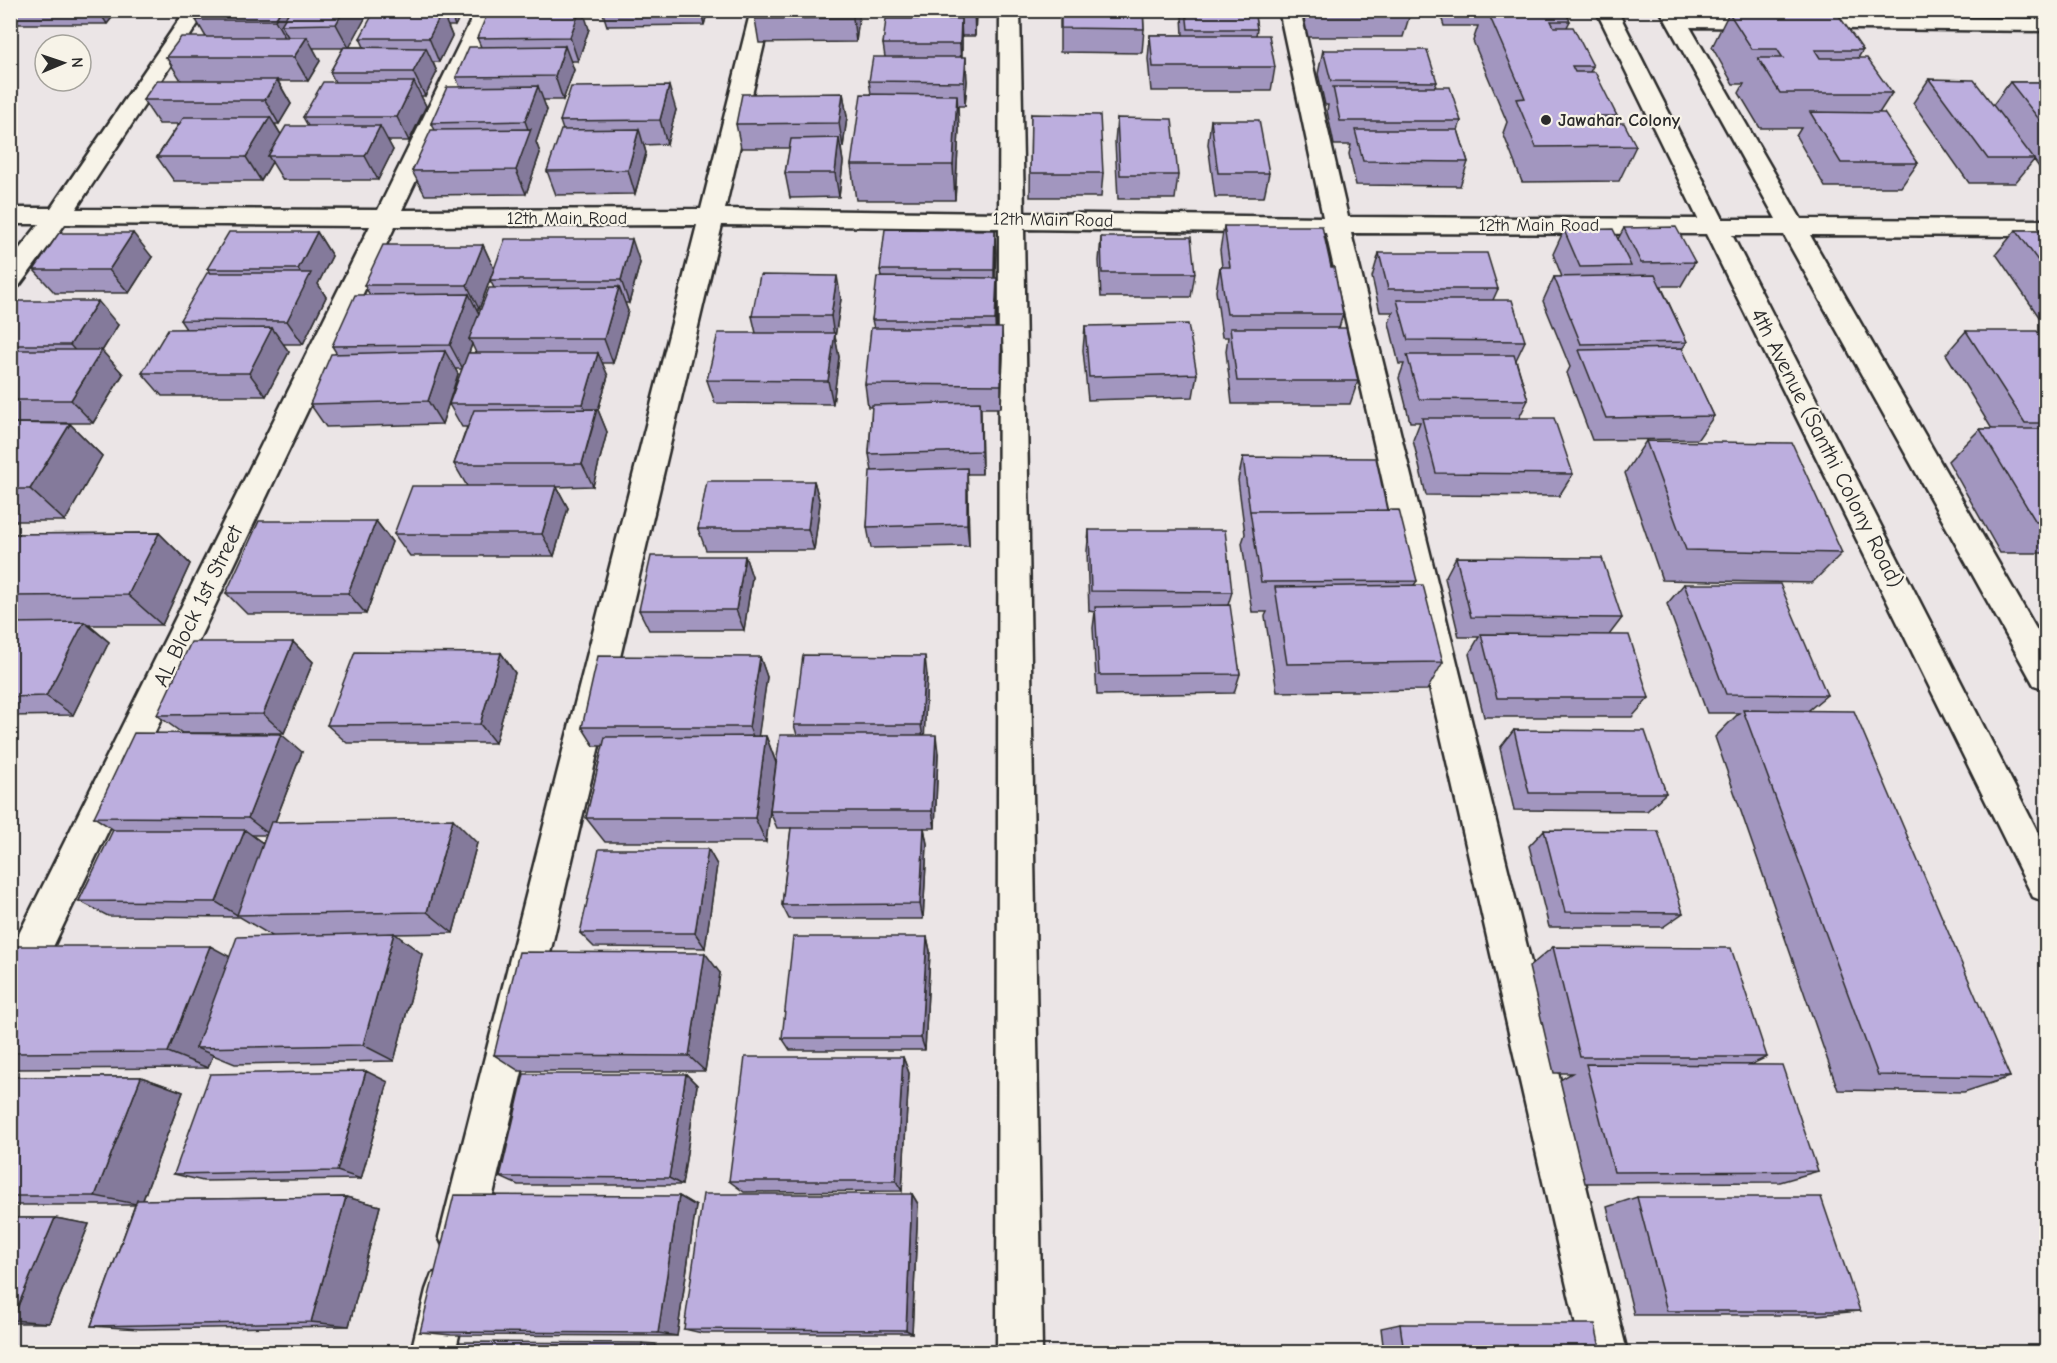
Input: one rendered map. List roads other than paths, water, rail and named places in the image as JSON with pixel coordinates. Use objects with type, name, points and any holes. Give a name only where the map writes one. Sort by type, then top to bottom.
[{"type":"street","points":[[10,280],[59,215],[197,10]]},
{"type":"street","name":"AL Block 1st Street","points":[[10,994],[487,10]]},
{"type":"street","points":[[433,1353],[762,10]]},
{"type":"street","points":[[1010,10],[1019,1353]]},
{"type":"street","points":[[1289,10],[1337,225],[1604,1353]]},
{"type":"street","name":"4th Avenue (Santhi Colony Road)","points":[[1606,10],[2046,885]]},
{"type":"street","points":[[1673,16],[1970,18],[2046,25]]},
{"type":"street","points":[[1673,16],[2046,675]]},
{"type":"street","name":"12th Main Road","points":[[10,216],[710,217],[1337,225],[2046,228]]},
{"type":"place","name":"Jawahar Colony","points":[[1546,120]]}]
